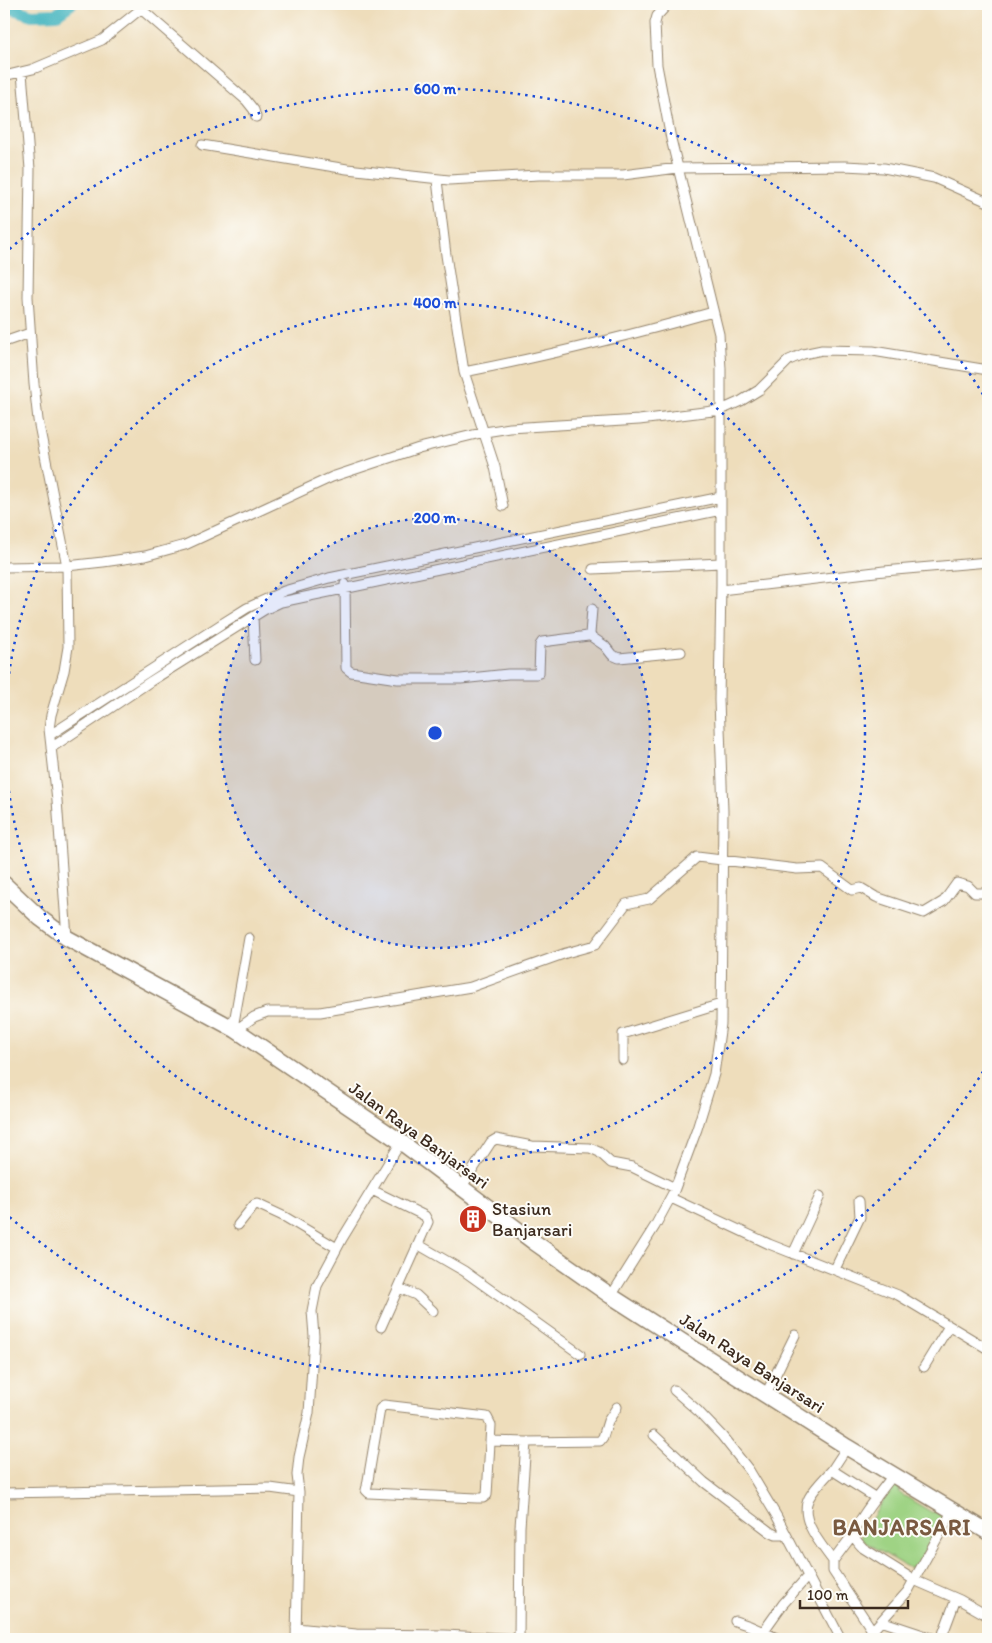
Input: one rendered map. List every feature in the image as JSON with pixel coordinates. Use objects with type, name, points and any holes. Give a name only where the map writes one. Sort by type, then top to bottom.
[{"type":"highway","name":"Jalan Raya Banjarsari","points":[[4,884],[67,938],[235,1029],[401,1142],[534,1242],[612,1296],[847,1446],[988,1532]]},
{"type":"street","points":[[612,1296],[671,1198],[697,1129],[714,1074],[721,1024],[723,812],[719,700],[721,360],[719,334],[671,139],[657,65],[655,24],[657,16],[668,4]]},
{"type":"street","points":[[4,76],[22,73],[102,40],[144,6],[246,100],[254,110],[256,117]]},
{"type":"street","points":[[22,73],[30,169],[28,290],[30,333],[38,420],[67,566],[68,646],[64,671],[51,715],[50,741],[57,800],[67,938]]},
{"type":"street","points":[[202,145],[347,169],[437,180],[539,175],[623,175],[678,168],[844,166],[884,168],[934,178],[988,202]]},
{"type":"street","points":[[437,180],[446,255],[464,372],[485,432],[503,506]]},
{"type":"street","points":[[464,372],[623,337],[713,312]]},
{"type":"street","points":[[4,342],[30,333]]},
{"type":"street","points":[[4,567],[67,566],[145,556],[185,545],[332,477],[419,448],[485,432],[510,428],[638,420],[721,410],[741,402],[759,390],[789,360],[803,354],[822,350],[873,351],[988,370]]},
{"type":"street","points":[[50,741],[284,591],[311,589],[618,525],[721,498]]},
{"type":"street","points":[[618,525],[721,510]]},
{"type":"street","points":[[593,569],[721,562]]},
{"type":"street","points":[[721,590],[884,571],[988,562]]},
{"type":"street","points":[[311,589],[410,568]]},
{"type":"street","points":[[344,581],[345,665],[351,672],[385,678],[407,679],[461,679],[508,674],[536,674],[540,669],[542,642],[589,635],[605,646],[615,657],[681,652]]},
{"type":"street","points":[[198,646],[253,617],[262,606]]},
{"type":"street","points":[[589,635],[592,609]]},
{"type":"street","points":[[253,617],[255,660]]},
{"type":"street","points":[[235,1029],[254,1017],[267,1012],[320,1012],[471,988],[566,953],[595,945],[626,904],[649,900],[697,857],[797,869],[822,868],[852,890],[861,888],[876,897],[924,913],[944,901],[957,882],[968,886],[975,893],[988,893]]},
{"type":"street","points":[[235,1029],[249,938]]},
{"type":"street","points":[[622,1060],[622,1034],[721,1004]]},
{"type":"street","points":[[461,1188],[491,1142],[496,1139],[532,1146],[596,1149],[611,1162],[632,1167],[675,1188]]},
{"type":"street","points":[[296,1639],[299,1492],[297,1475],[309,1413],[314,1336],[313,1300],[317,1286],[337,1248],[401,1142]]},
{"type":"street","points":[[372,1190],[425,1216],[428,1222],[381,1327]]},
{"type":"street","points":[[794,1254],[820,1196]]},
{"type":"street","points":[[671,1198],[794,1254],[898,1295],[988,1349]]},
{"type":"street","points":[[835,1269],[860,1217],[859,1201]]},
{"type":"street","points":[[238,1224],[257,1204],[285,1217],[337,1248]]},
{"type":"street","points":[[419,1244],[464,1272],[580,1354]]},
{"type":"street","points":[[399,1288],[416,1295],[433,1311]]},
{"type":"street","points":[[924,1367],[949,1326]]},
{"type":"street","points":[[766,1394],[795,1335]]},
{"type":"street","points":[[674,1390],[698,1411],[736,1453],[760,1488],[841,1639]]},
{"type":"street","points":[[384,1405],[487,1417],[491,1422],[490,1441],[486,1495],[483,1498],[369,1493],[366,1490],[380,1409],[384,1405]]},
{"type":"street","points":[[490,1441],[600,1441],[608,1421],[617,1407]]},
{"type":"street","points":[[654,1435],[720,1494],[773,1534],[786,1535]]},
{"type":"street","points":[[296,1628],[356,1634],[445,1635],[521,1639],[520,1527],[526,1442]]},
{"type":"street","points":[[847,1446],[832,1470],[813,1492],[805,1511],[809,1523],[833,1561],[833,1571],[872,1630]]},
{"type":"street","points":[[832,1470],[876,1498]]},
{"type":"street","points":[[833,1561],[894,1474]]},
{"type":"street","points":[[4,1493],[270,1488],[299,1492]]},
{"type":"street","points":[[865,1639],[908,1591],[953,1510]]},
{"type":"street","points":[[854,1532],[857,1543],[863,1548],[914,1580],[956,1598],[988,1616]]},
{"type":"street","points":[[764,1632],[784,1604],[808,1576]]},
{"type":"street","points":[[941,1639],[956,1598]]},
{"type":"street","points":[[735,1621],[779,1639]]},
{"type":"street","points":[[881,1622],[935,1639]]},
{"type":"green space","points":[[895,1481],[902,1486],[898,1492],[933,1513],[937,1507],[947,1513],[914,1568],[909,1568],[861,1540],[861,1536]]},
{"type":"waterway","points":[[4,6],[32,15],[57,14],[71,4]]},
{"type":"place","name":"Stasiun Banjarsari","points":[[473,1219]]},
{"type":"district","name":"BANJARSARI","points":[[902,1527]]}]
